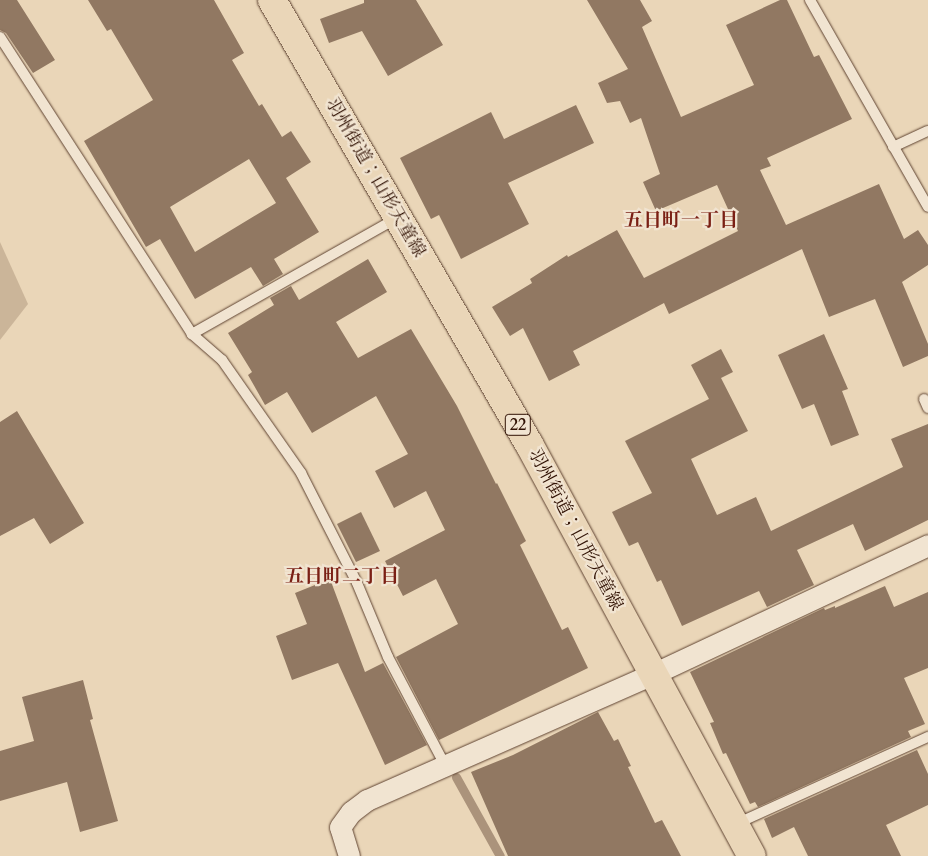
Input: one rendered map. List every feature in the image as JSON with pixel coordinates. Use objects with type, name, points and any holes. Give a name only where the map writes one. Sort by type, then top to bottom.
[{"type":"main road","name":"羽州街道；山形天童線","points":[[279,2],[398,218],[529,444],[752,856]]},
{"type":"street","points":[[349,856],[340,827],[351,812],[367,800],[653,674],[928,544]]},
{"type":"lane","points":[[810,0],[928,208]]},
{"type":"lane","points":[[0,37],[192,334],[222,360],[301,473],[357,583],[388,657],[445,765]]},
{"type":"lane","points":[[893,147],[928,131]]},
{"type":"lane","points":[[192,334],[398,218]]},
{"type":"lane","points":[[735,824],[928,737]]},
{"type":"shaded area","points":[[0,242],[28,304],[0,340]]},
{"type":"building","points":[[0,0],[17,0],[55,60],[33,73],[6,33],[0,30]]},
{"type":"building","points":[[88,0],[214,0],[244,53],[232,60],[259,106],[262,104],[282,137],[291,131],[311,162],[286,178],[319,232],[274,259],[283,274],[263,286],[251,267],[195,299],[160,239],[146,247],[84,141],[153,100],[111,29],[107,31]],"holes":[[[249,159],[276,203],[195,252],[170,207]]]},
{"type":"building","points":[[364,0],[416,0],[443,45],[388,76],[362,31],[329,43],[320,19],[364,3]]},
{"type":"building","points":[[587,0],[640,0],[652,21],[642,27],[681,117],[754,85],[726,25],[780,0],[787,0],[814,57],[819,55],[852,119],[767,158],[771,166],[760,170],[786,225],[879,184],[904,239],[918,230],[928,245],[928,265],[902,282],[928,344],[928,356],[903,367],[875,299],[829,317],[802,249],[669,314],[664,303],[573,351],[580,365],[549,381],[523,328],[510,336],[492,307],[532,283],[530,279],[567,255],[568,257],[617,230],[644,278],[738,231],[717,185],[656,211],[643,182],[660,174],[641,118],[630,123],[620,101],[607,103],[598,83],[628,69]]},
{"type":"building","points":[[576,105],[594,143],[508,183],[529,224],[461,259],[439,215],[431,219],[400,158],[491,112],[504,139]]},
{"type":"building","points":[[368,259],[387,292],[336,322],[358,358],[411,329],[457,406],[497,483],[526,541],[520,545],[562,630],[568,627],[588,668],[439,740],[396,657],[458,624],[436,579],[403,596],[385,561],[445,530],[426,491],[394,508],[375,471],[408,454],[376,396],[312,433],[287,392],[265,405],[248,375],[252,372],[228,333],[274,305],[270,298],[291,286],[299,300]]},
{"type":"building","points":[[824,334],[848,389],[842,391],[859,435],[831,446],[814,404],[802,409],[778,355]]},
{"type":"building","points":[[721,349],[733,372],[721,378],[748,431],[691,459],[717,515],[756,497],[771,531],[903,467],[891,439],[928,424],[928,520],[865,551],[853,524],[797,550],[814,585],[767,607],[759,591],[682,626],[661,580],[657,582],[638,542],[629,546],[612,512],[652,493],[625,441],[709,399],[691,365]]},
{"type":"building","points":[[17,411],[84,523],[50,544],[34,518],[0,536],[0,422]]},
{"type":"building","points":[[361,512],[380,551],[356,562],[337,524]]},
{"type":"building","points":[[330,579],[365,672],[383,663],[427,745],[385,765],[338,663],[292,680],[276,636],[307,624],[295,593]]},
{"type":"building","points":[[885,586],[894,607],[928,592],[928,668],[904,678],[925,724],[908,731],[911,737],[758,807],[755,802],[750,804],[726,753],[723,754],[710,723],[714,722],[690,672],[824,608],[825,610],[835,606],[835,608]]},
{"type":"building","points":[[83,680],[93,719],[90,720],[118,821],[80,832],[67,782],[0,801],[0,751],[34,741],[22,697]]},
{"type":"building","points":[[598,712],[614,741],[618,739],[631,766],[628,767],[655,823],[662,820],[681,856],[508,856],[471,772],[513,755]]},
{"type":"building","points":[[917,750],[928,774],[928,805],[886,825],[901,856],[808,856],[794,827],[772,838],[764,819]]},
{"type":"waterway","points":[[456,777],[500,856]]},
{"type":"district","name":"五日町一丁目","points":[[681,221]]},
{"type":"district","name":"五日町二丁目","points":[[342,577]]}]
